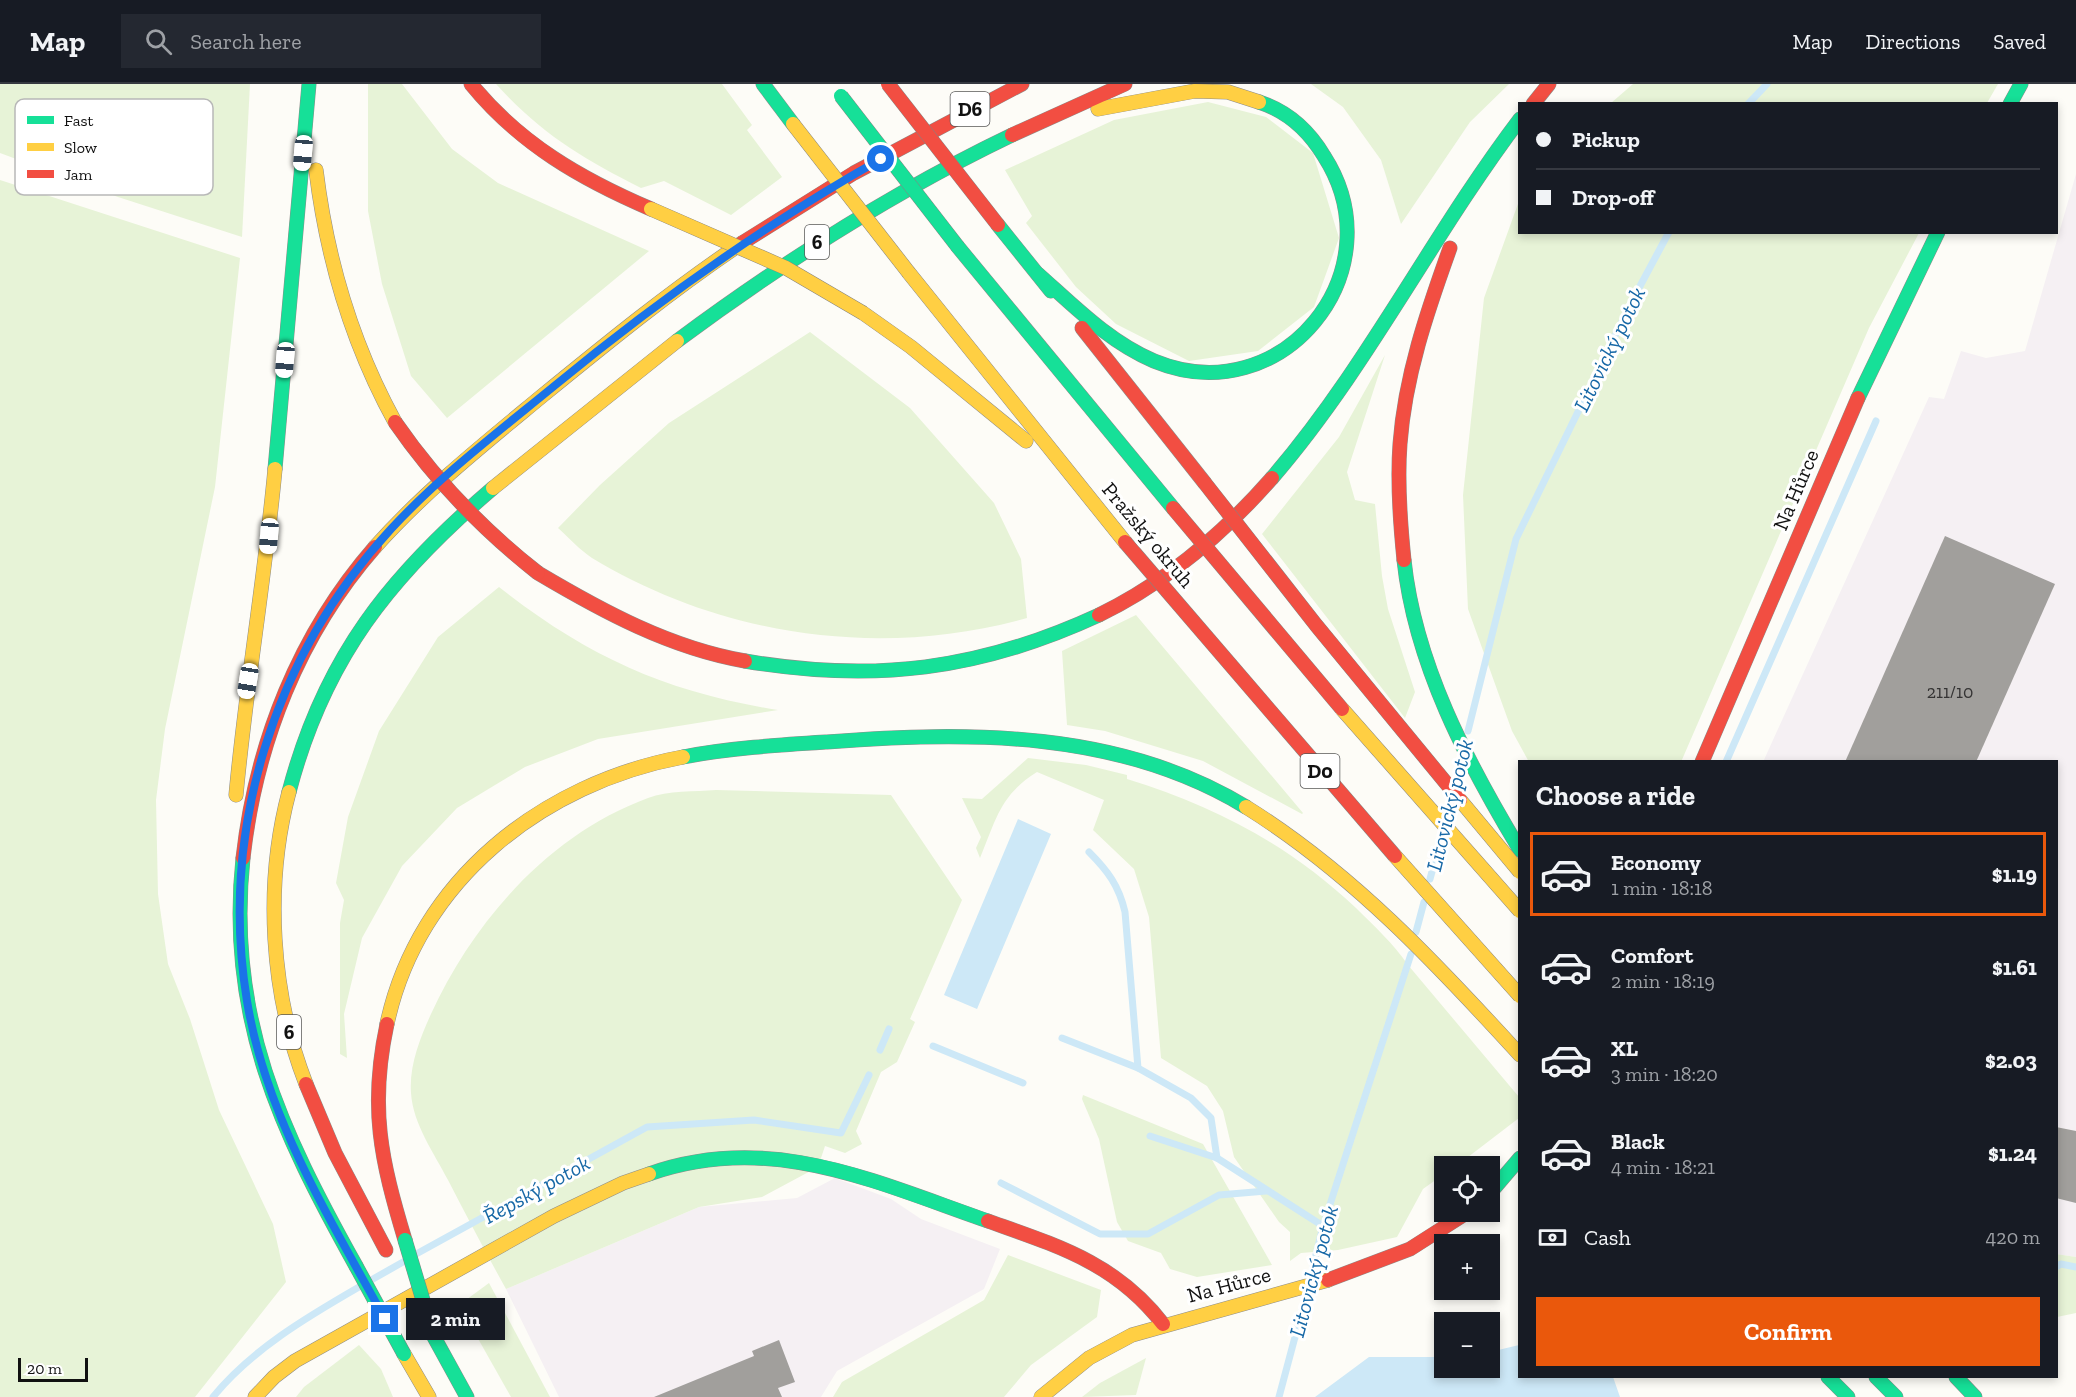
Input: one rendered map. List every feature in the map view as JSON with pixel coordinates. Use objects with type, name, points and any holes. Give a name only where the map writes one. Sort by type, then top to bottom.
[{"type":"main road","points":[[239,911],[235,874],[235,811],[245,699],[267,558],[309,84]]},
{"type":"main road","points":[[314,84],[316,167],[320,210],[331,272],[342,307],[364,364],[395,422],[451,495],[495,538],[538,573],[597,609],[654,636],[714,656],[775,668],[837,674],[899,672],[990,657],[1051,638],[1108,612],[1157,585],[1204,548],[1252,501],[1315,421],[1415,278],[1478,179],[1518,122]]},
{"type":"main road","points":[[471,84],[501,119],[551,160],[608,191],[780,262],[822,286],[911,347],[1080,485]]},
{"type":"main road","name":"Pražský okruh","points":[[763,84],[909,273],[1125,542],[1322,774],[1518,994]]},
{"type":"main road","name":"Pražský okruh","points":[[832,84],[958,246],[1173,508],[1347,716],[1518,909]]},
{"type":"main road","points":[[888,84],[1316,625],[1518,870]]},
{"type":"main road","points":[[920,138],[992,84]]},
{"type":"main road","name":"D6","points":[[920,138],[1022,84]]},
{"type":"main road","points":[[1032,124],[1125,84]]},
{"type":"main road","points":[[1535,102],[1549,84]]},
{"type":"main road","points":[[2011,102],[2021,84]]},
{"type":"main road","points":[[1032,124],[1165,94],[1210,90],[1248,96],[1283,112],[1316,139],[1340,181],[1349,228],[1341,279],[1333,297],[1311,327],[1292,345],[1269,359],[1221,372],[1189,371],[1142,356],[1113,338],[1038,274]]},
{"type":"main road","name":"6","points":[[388,1255],[329,1140],[308,1091],[287,1022],[277,961],[274,900],[284,810],[310,720],[337,664],[370,612],[420,555],[547,444],[667,348],[741,293],[854,219],[1032,124]]},
{"type":"main road","name":"6","points":[[429,1397],[296,1154],[272,1096],[247,1003],[239,911],[242,847],[251,796],[282,697],[326,613],[383,538],[474,453],[646,313],[803,203],[920,138]]},
{"type":"main road","points":[[1478,179],[1435,290],[1416,350],[1403,418],[1398,495],[1405,579],[1423,649],[1472,770],[1518,847]]},
{"type":"main road","name":"Na Hůrce","points":[[1703,760],[1875,359],[1936,235]]},
{"type":"main road","points":[[434,1337],[379,1143],[378,1082],[387,1019],[408,960],[440,905],[480,857],[528,817],[581,787],[611,776],[702,753],[867,739],[955,735],[1065,744],[1132,758],[1190,777],[1238,802],[1286,833],[1374,901],[1418,944],[1518,1053]]},
{"type":"main road","points":[[255,1397],[274,1377],[295,1361],[582,1201],[632,1177],[659,1169],[727,1158],[776,1158],[856,1174],[1068,1250],[1107,1268],[1126,1281],[1153,1309],[1162,1324]]},
{"type":"main road","points":[[1500,1181],[1518,1160]]},
{"type":"main road","name":"Na Hůrce","points":[[1041,1397],[1066,1374],[1107,1347],[1162,1324],[1364,1270],[1411,1249],[1455,1222]]},
{"type":"main road","points":[[402,1279],[467,1397]]},
{"type":"main road","points":[[1829,1378],[1848,1397]]},
{"type":"main road","points":[[1877,1378],[1896,1397]]},
{"type":"main road","points":[[1957,1378],[1975,1397]]},
{"type":"shaded area","points":[[2076,174],[2076,1257],[2058,1254],[2058,760],[1764,760],[1929,397],[1944,399],[1961,351],[1986,358],[2025,351]]},
{"type":"shaded area","points":[[835,1178],[891,1199],[921,1219],[1000,1249],[984,1289],[837,1371],[821,1397],[559,1397],[506,1289],[699,1207],[797,1198]]},
{"type":"green space","points":[[0,84],[250,84],[242,237],[113,195],[213,195],[213,99],[15,99],[15,159],[0,153]]},
{"type":"green space","points":[[368,84],[402,84],[452,149],[498,183],[649,251],[447,418],[411,376],[382,284],[368,211]]},
{"type":"green space","points":[[496,84],[722,84],[752,125],[747,130],[782,177],[731,215],[664,181],[641,188],[563,144],[529,117]]},
{"type":"green space","points":[[1311,84],[1509,84],[1470,122],[1401,224],[1381,160],[1343,107]]},
{"type":"green space","points":[[1633,84],[1998,84],[1988,102],[1612,102]]},
{"type":"green space","points":[[1208,102],[1266,117],[1313,153],[1339,238],[1314,307],[1258,351],[1189,361],[1116,324],[1076,287],[1026,223],[1032,216],[1005,170],[1114,120]]},
{"type":"green space","points":[[0,180],[15,185],[15,195],[46,195],[240,258],[215,487],[165,729],[156,800],[158,894],[168,964],[190,1019],[219,1110],[273,1224],[286,1282],[195,1397],[0,1397]]},
{"type":"green space","points":[[1518,204],[1518,234],[1918,234],[1869,328],[1682,760],[1528,760],[1512,731],[1468,609],[1463,495],[1484,298]]},
{"type":"green space","points":[[810,332],[910,408],[994,503],[1021,559],[1027,618],[972,630],[916,637],[860,638],[804,633],[749,623],[695,606],[642,585],[592,558],[558,528],[600,485],[669,423]]},
{"type":"green space","points":[[1385,355],[1347,472],[1355,500],[1375,504],[1382,576],[1388,609],[1415,692],[1405,718],[1262,534],[1339,437]]},
{"type":"green space","points":[[499,587],[564,633],[630,668],[700,693],[778,710],[598,739],[525,767],[457,808],[402,866],[362,938],[344,1014],[347,1058],[340,1054],[340,923],[344,900],[336,883],[348,817],[379,731],[438,637]]},
{"type":"green space","points":[[1136,615],[1302,814],[1203,761],[1105,731],[1067,725],[1062,651]]},
{"type":"green space","points":[[1028,758],[1086,765],[1127,775],[1127,779],[1190,802],[1249,830],[1331,885],[1384,935],[1518,1096],[1518,1119],[1469,1156],[1434,1156],[1434,1181],[1423,1189],[1397,1237],[1338,1250],[1301,1253],[1290,1261],[1290,1232],[1279,1222],[1234,1157],[1223,1111],[1207,1086],[1161,1058],[1149,917],[1134,869],[1093,830],[1104,800],[1037,772],[1007,799],[995,820],[980,858],[976,848],[981,837],[962,798],[982,799]]},
{"type":"green space","points":[[716,790],[891,795],[962,900],[910,1019],[915,1022],[897,1062],[881,1072],[856,1131],[862,1144],[845,1153],[825,1146],[818,1167],[762,1197],[699,1207],[506,1289],[425,1138],[416,1116],[411,1083],[419,1042],[449,979],[469,946],[519,884],[548,857],[579,834],[612,814],[648,798],[673,792]]},
{"type":"green space","points":[[1083,1095],[1203,1144],[1272,1265],[1197,1277],[1170,1269],[1161,1253],[1128,1241],[1117,1222],[1099,1139],[1082,1099]]},
{"type":"green space","points":[[2058,1254],[2076,1257],[2076,1313],[2058,1317]]},
{"type":"green space","points":[[1008,1255],[1101,1290],[1097,1317],[1031,1365],[1004,1397],[833,1397],[842,1382],[984,1300]]},
{"type":"green space","points":[[489,1283],[550,1397],[511,1397],[459,1305]]},
{"type":"green space","points":[[359,1345],[381,1369],[393,1397],[296,1397],[304,1387]]},
{"type":"green space","points":[[1146,1358],[1136,1395],[1082,1397],[1100,1383]]},
{"type":"water","points":[[1018,819],[1051,834],[977,1009],[944,995]]},
{"type":"water","points":[[1518,1345],[1518,1378],[1613,1378],[1620,1397],[1315,1397],[1369,1357],[1434,1357],[1434,1378],[1500,1378],[1500,1350]]},
{"type":"building","points":[[1945,536],[2055,584],[1977,760],[1846,760]]},
{"type":"building","points":[[2058,1127],[2076,1131],[2076,1203],[2058,1198]]},
{"type":"building","points":[[779,1340],[795,1382],[778,1388],[782,1397],[654,1397],[754,1356],[752,1351]]},
{"type":"waterway","name":"Litovický potok","points":[[1750,102],[1767,84]]},
{"type":"waterway","name":"Litovický potok","points":[[1468,731],[1516,539],[1632,301],[1668,234]]},
{"type":"waterway","points":[[1727,760],[1876,421]]},
{"type":"waterway","name":"Litovický potok","points":[[1430,879],[1441,838]]},
{"type":"waterway","points":[[1089,852],[1112,879],[1120,894],[1125,912],[1138,1068],[1191,1098],[1211,1118],[1217,1158]]},
{"type":"waterway","name":"Litovický potok","points":[[1416,932],[1424,902]]},
{"type":"waterway","name":"Litovický potok","points":[[1310,1279],[1323,1226],[1411,954]]},
{"type":"waterway","name":"Řepský potok","points":[[880,1050],[889,1029]]},
{"type":"waterway","points":[[1062,1038],[1138,1068]]},
{"type":"waterway","name":"Řepský potok","points":[[933,1046],[1023,1083]]},
{"type":"waterway","name":"Řepský potok","points":[[418,1253],[647,1127],[754,1120],[841,1133],[869,1075]]},
{"type":"waterway","name":"Řepský potok","points":[[1150,1136],[1217,1158],[1323,1226]]},
{"type":"waterway","points":[[1001,1183],[1100,1234],[1148,1234],[1219,1195],[1266,1191]]},
{"type":"waterway","name":"Řepský potok","points":[[373,1279],[403,1262]]},
{"type":"waterway","points":[[2058,1266],[2061,1264],[2076,1267]]},
{"type":"waterway","name":"Řepský potok","points":[[213,1397],[262,1349],[359,1287]]},
{"type":"waterway","name":"Litovický potok","points":[[1279,1397],[1307,1292]]},
{"type":"traffic: fast","points":[[275,469],[309,84]]},
{"type":"traffic: fast","points":[[763,84],[793,124]]},
{"type":"traffic: fast","points":[[2011,102],[2021,84]]},
{"type":"traffic: fast","points":[[841,96],[958,247]]},
{"type":"traffic: fast","points":[[1038,274],[1107,334],[1154,361],[1201,372],[1245,368],[1284,350],[1315,321],[1336,285],[1347,244],[1343,200],[1324,156],[1311,138],[1288,116],[1259,102]]},
{"type":"traffic: fast","points":[[1272,478],[1338,392],[1457,209],[1518,122]]},
{"type":"traffic: fast","points":[[677,341],[757,284],[839,230],[924,180],[1012,135]]},
{"type":"traffic: fast","points":[[998,225],[1051,291]]},
{"type":"traffic: fast","points":[[1858,398],[1937,234]]},
{"type":"traffic: fast","points":[[958,247],[1173,508]]},
{"type":"traffic: fast","points":[[289,792],[321,700],[342,660],[366,623],[392,588],[423,554],[493,488]]},
{"type":"traffic: fast","points":[[1404,560],[1419,637],[1446,711],[1481,782],[1518,847]]},
{"type":"traffic: fast","points":[[745,661],[792,668],[838,671],[882,671],[926,667],[969,660],[1012,648],[1055,634],[1099,615]]},
{"type":"traffic: fast","points":[[683,757],[755,747],[881,738],[989,737],[1095,750],[1147,763],[1198,782],[1246,807]]},
{"type":"traffic: fast","points":[[243,858],[240,916],[243,970],[252,1021],[265,1071],[304,1168],[356,1266]]},
{"type":"traffic: fast","points":[[649,1174],[694,1162],[737,1158],[780,1160],[822,1167],[863,1178],[988,1221]]},
{"type":"traffic: fast","points":[[1500,1181],[1518,1160]]},
{"type":"traffic: fast","points":[[405,1240],[434,1337]]},
{"type":"traffic: fast","points":[[356,1266],[404,1354]]},
{"type":"traffic: fast","points":[[434,1337],[467,1397]]},
{"type":"traffic: fast","points":[[1829,1378],[1848,1397]]},
{"type":"traffic: fast","points":[[1877,1378],[1896,1397]]},
{"type":"traffic: fast","points":[[1957,1378],[1975,1397]]},
{"type":"traffic: slow","points":[[1098,109],[1195,91],[1228,92],[1259,102]]},
{"type":"traffic: slow","points":[[793,124],[909,273]]},
{"type":"traffic: slow","points":[[316,170],[327,236],[343,300],[366,362],[395,422]]},
{"type":"traffic: slow","points":[[651,209],[786,268],[863,313]]},
{"type":"traffic: slow","points":[[375,547],[435,487],[498,432],[640,317],[742,243]]},
{"type":"traffic: slow","points":[[909,273],[1125,542]]},
{"type":"traffic: slow","points":[[863,313],[911,347],[1026,441]]},
{"type":"traffic: slow","points":[[493,488],[677,341]]},
{"type":"traffic: slow","points":[[236,795],[275,469]]},
{"type":"traffic: slow","points":[[1342,709],[1518,909]]},
{"type":"traffic: slow","points":[[387,1024],[403,972],[427,925],[457,883],[494,846],[536,815],[582,789],[631,770],[683,757]]},
{"type":"traffic: slow","points":[[289,792],[276,865],[275,940],[285,1014],[306,1084]]},
{"type":"traffic: slow","points":[[1460,800],[1518,870]]},
{"type":"traffic: slow","points":[[1246,807],[1285,833],[1357,890],[1457,987],[1518,1053]]},
{"type":"traffic: slow","points":[[1395,856],[1518,994]]},
{"type":"traffic: slow","points":[[255,1397],[274,1377],[295,1361],[554,1216],[623,1183],[649,1174]]},
{"type":"traffic: slow","points":[[1041,1397],[1089,1358],[1132,1335],[1328,1280]]},
{"type":"traffic: slow","points":[[404,1354],[429,1397]]},
{"type":"traffic: jam","points":[[471,84],[510,125],[553,158],[600,185],[651,209]]},
{"type":"traffic: jam","points":[[888,84],[998,225]]},
{"type":"traffic: jam","points":[[742,243],[854,173],[1022,84]]},
{"type":"traffic: jam","points":[[1012,135],[1125,84]]},
{"type":"traffic: jam","points":[[1535,102],[1549,84]]},
{"type":"traffic: jam","points":[[1404,560],[1399,488],[1403,419],[1418,344],[1450,248]]},
{"type":"traffic: jam","points":[[1082,328],[1204,482]]},
{"type":"traffic: jam","points":[[1703,760],[1858,398]]},
{"type":"traffic: jam","points":[[395,422],[426,464],[460,503],[538,573]]},
{"type":"traffic: jam","points":[[1099,615],[1148,588],[1192,556],[1233,519],[1272,478]]},
{"type":"traffic: jam","points":[[1204,482],[1316,625],[1460,800]]},
{"type":"traffic: jam","points":[[1173,508],[1342,709]]},
{"type":"traffic: jam","points":[[1125,542],[1395,856]]},
{"type":"traffic: jam","points":[[243,858],[258,773],[285,692],[324,616],[375,547]]},
{"type":"traffic: jam","points":[[538,573],[637,626],[690,647],[745,661]]},
{"type":"traffic: jam","points":[[387,1024],[379,1082],[380,1134],[384,1159],[405,1240]]},
{"type":"traffic: jam","points":[[306,1084],[335,1153],[386,1250]]},
{"type":"traffic: jam","points":[[988,1221],[1062,1248],[1105,1271],[1145,1303],[1163,1324]]},
{"type":"traffic: jam","points":[[1328,1280],[1410,1249],[1452,1222]]},
{"type":"route","points":[[385,1319],[311,1183],[283,1125],[262,1066],[247,1003],[239,911],[242,847],[253,786],[282,697],[326,613],[363,562],[406,514],[474,453],[646,313],[803,203],[881,159]]}]
